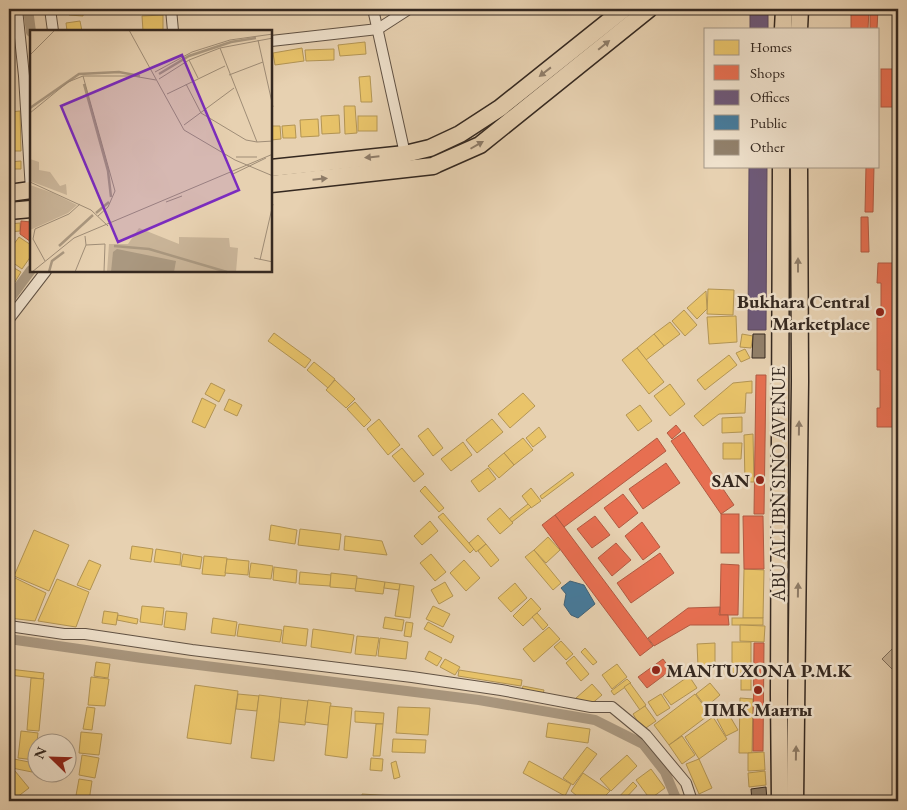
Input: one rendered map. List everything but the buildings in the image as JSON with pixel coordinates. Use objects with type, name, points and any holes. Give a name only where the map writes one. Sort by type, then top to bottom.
[{"type":"main road","points":[[272,168],[405,154],[430,148],[460,134],[500,108],[624,9]]},
{"type":"main road","points":[[272,184],[433,166],[480,145],[649,9]]},
{"type":"main road","points":[[783,28],[784,9]]},
{"type":"main road","points":[[799,28],[800,9]]},
{"type":"main road","name":"ABU ALI IBN SINO AVENUE","points":[[780,801],[781,168]]},
{"type":"main road","name":"ABU ALI IBN SINO AVENUE","points":[[795,801],[800,381],[799,168]]},
{"type":"main road","points":[[9,193],[30,190]]},
{"type":"main road","points":[[9,211],[30,209]]},
{"type":"street","points":[[17,9],[24,76],[30,174]]},
{"type":"street","points":[[50,9],[53,30]]},
{"type":"street","points":[[171,9],[173,30]]},
{"type":"street","points":[[373,9],[405,154]]},
{"type":"street","points":[[272,41],[378,29],[409,9]]},
{"type":"street","points":[[9,319],[45,272]]},
{"type":"street","points":[[9,626],[64,634],[85,634],[192,650],[412,677],[501,690],[591,707],[612,707],[646,735],[686,783],[692,801]]},
{"type":"shaded area","points":[[898,643],[898,675],[882,659]]},
{"type":"waterway","points":[[28,9],[31,30]]},
{"type":"waterway","points":[[9,300],[30,271]]},
{"type":"waterway","points":[[9,639],[142,658],[479,700],[595,720],[643,744],[665,772],[677,801]]},
{"type":"place","name":"Bukhara Central Marketplace","points":[[880,312]]},
{"type":"place","name":"SAN","points":[[760,480]]},
{"type":"place","name":"MANTUXONA P.M.K","points":[[656,670]]},
{"type":"place","name":"ПМК Манты","points":[[758,690]]}]
